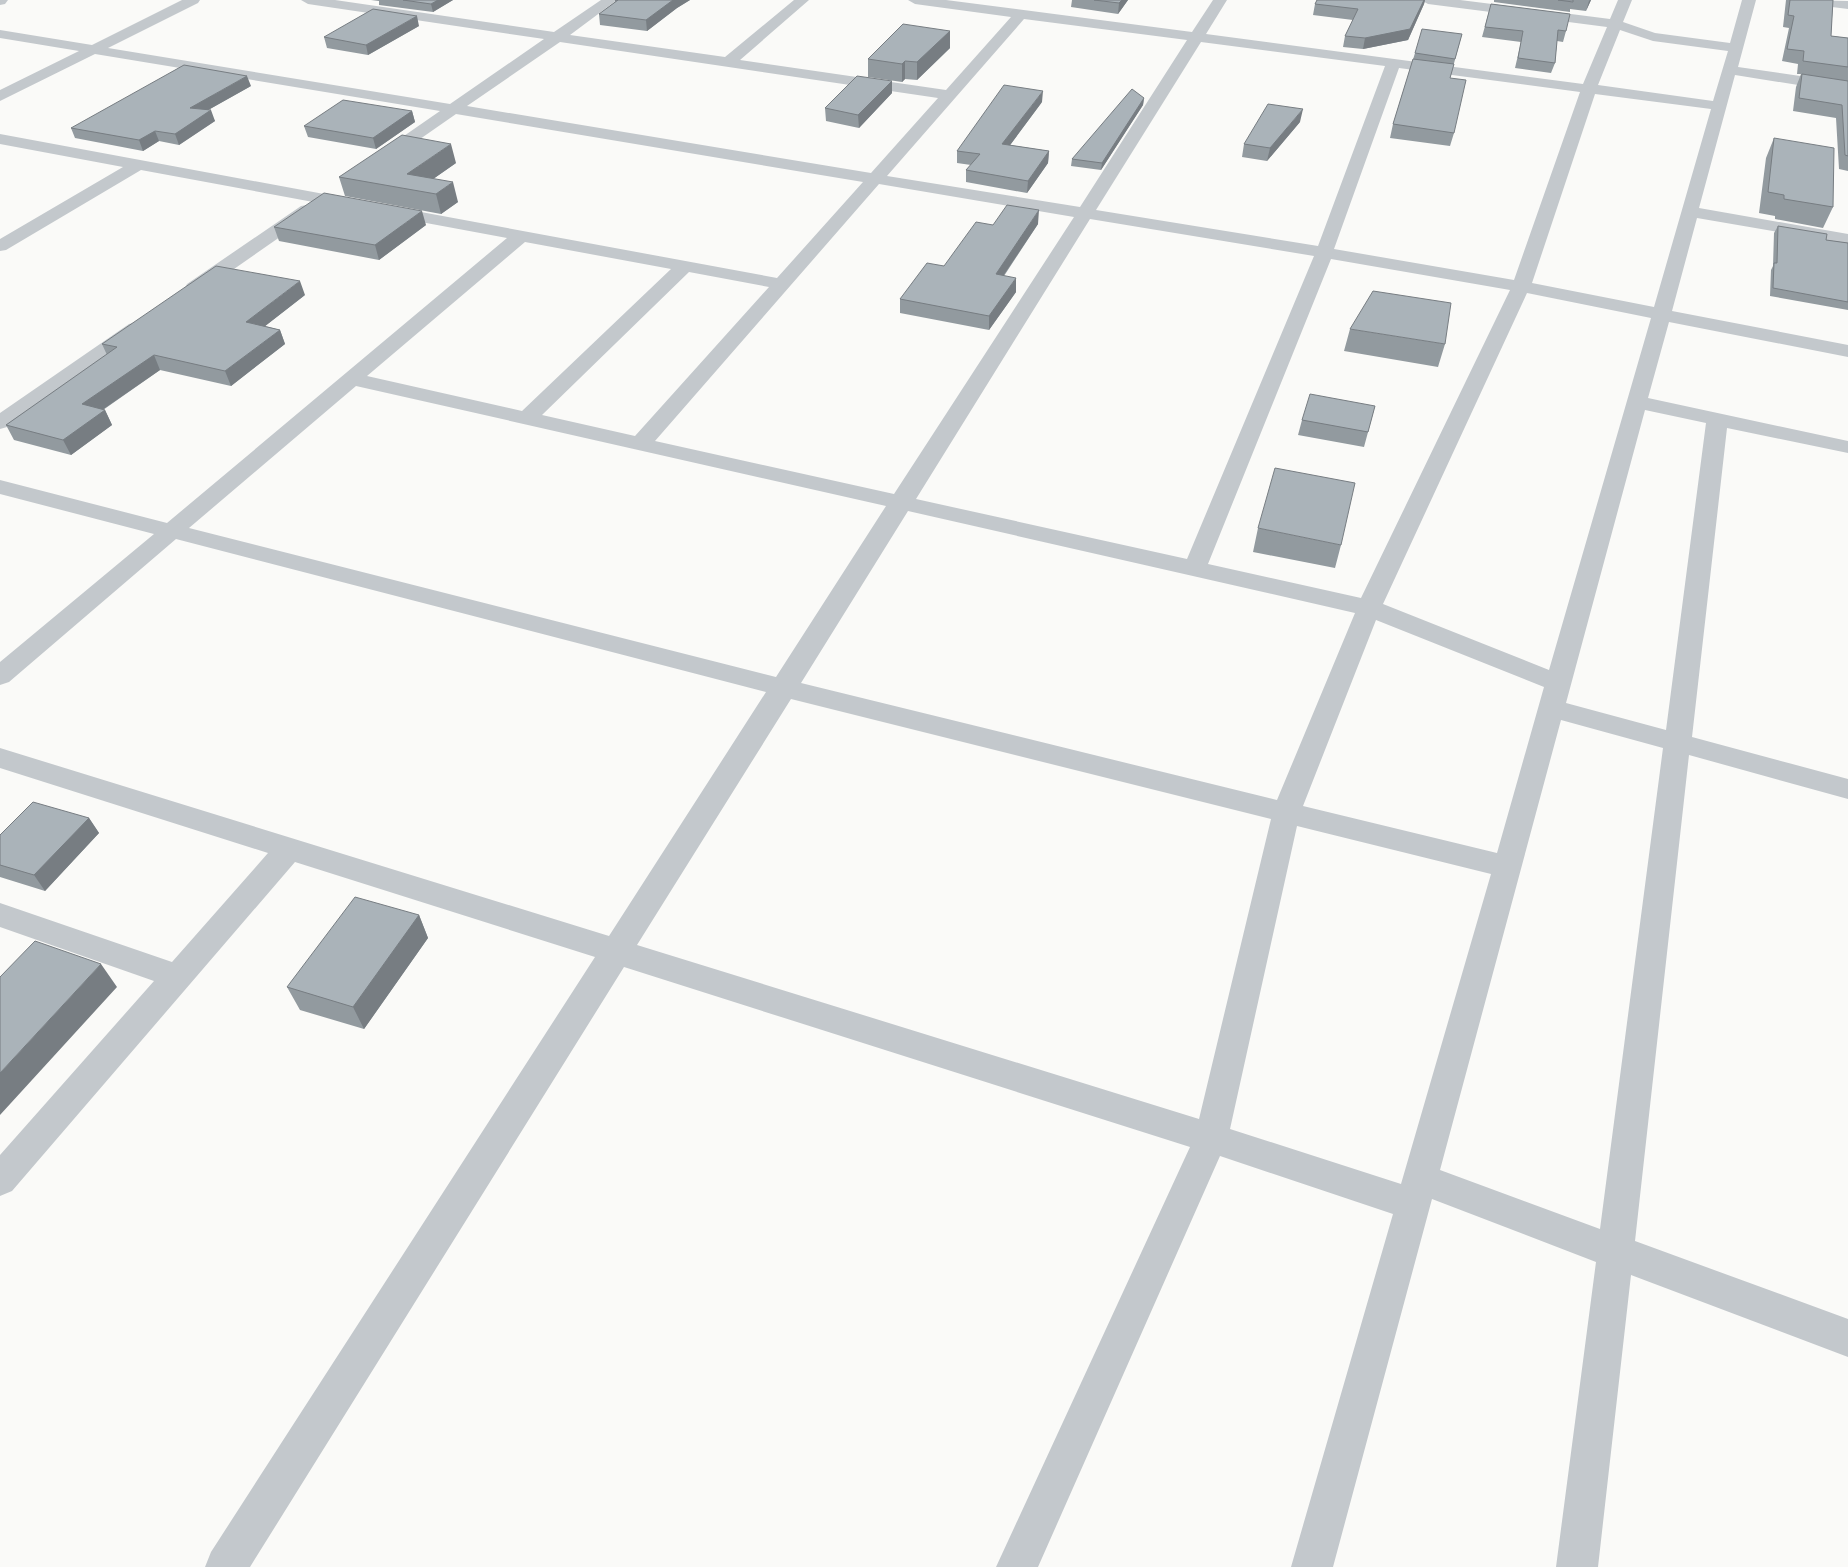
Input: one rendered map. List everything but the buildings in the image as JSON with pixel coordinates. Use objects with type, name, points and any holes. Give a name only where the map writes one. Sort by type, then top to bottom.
[{"type":"street","points":[[0,96],[193,0]]},
{"type":"street","points":[[308,0],[949,95]]},
{"type":"street","points":[[364,171],[610,0]]},
{"type":"street","points":[[728,62],[802,0]]},
{"type":"street","points":[[915,0],[1720,106]]},
{"type":"street","points":[[226,1567],[1220,0]]},
{"type":"street","points":[[1428,0],[1616,24],[1653,37],[1736,48]]},
{"type":"street","points":[[1017,1567],[1211,1138],[1286,813],[1369,608],[1521,287],[1589,88],[1625,0]]},
{"type":"street","points":[[1312,1567],[1749,0]]},
{"type":"street","points":[[1808,0],[1848,5]]},
{"type":"street","points":[[398,13],[413,4]]},
{"type":"street","points":[[641,443],[1021,14]]},
{"type":"street","points":[[0,34],[1324,253],[1521,287],[1848,352]]},
{"type":"street","points":[[1195,568],[1324,253],[1394,63]]},
{"type":"street","points":[[1729,70],[1848,88]]},
{"type":"street","points":[[0,140],[782,284]]},
{"type":"street","points":[[0,246],[138,165]]},
{"type":"street","points":[[178,300],[339,188]]},
{"type":"street","points":[[1690,212],[1848,239]]},
{"type":"street","points":[[0,676],[521,236]]},
{"type":"street","points":[[527,418],[685,266]]},
{"type":"street","points":[[0,423],[153,316]]},
{"type":"street","points":[[352,379],[1369,608],[1453,643],[1554,696],[1678,742],[1848,789]]},
{"type":"street","points":[[1636,402],[1848,447]]},
{"type":"street","points":[[1577,1567],[1717,419]]},
{"type":"street","points":[[0,486],[784,688],[1507,867]]},
{"type":"street","points":[[0,758],[1211,1138],[1416,1191],[1616,1251],[1848,1338]]},
{"type":"street","points":[[0,1180],[289,849]]},
{"type":"street","points":[[0,915],[178,977]]}]
